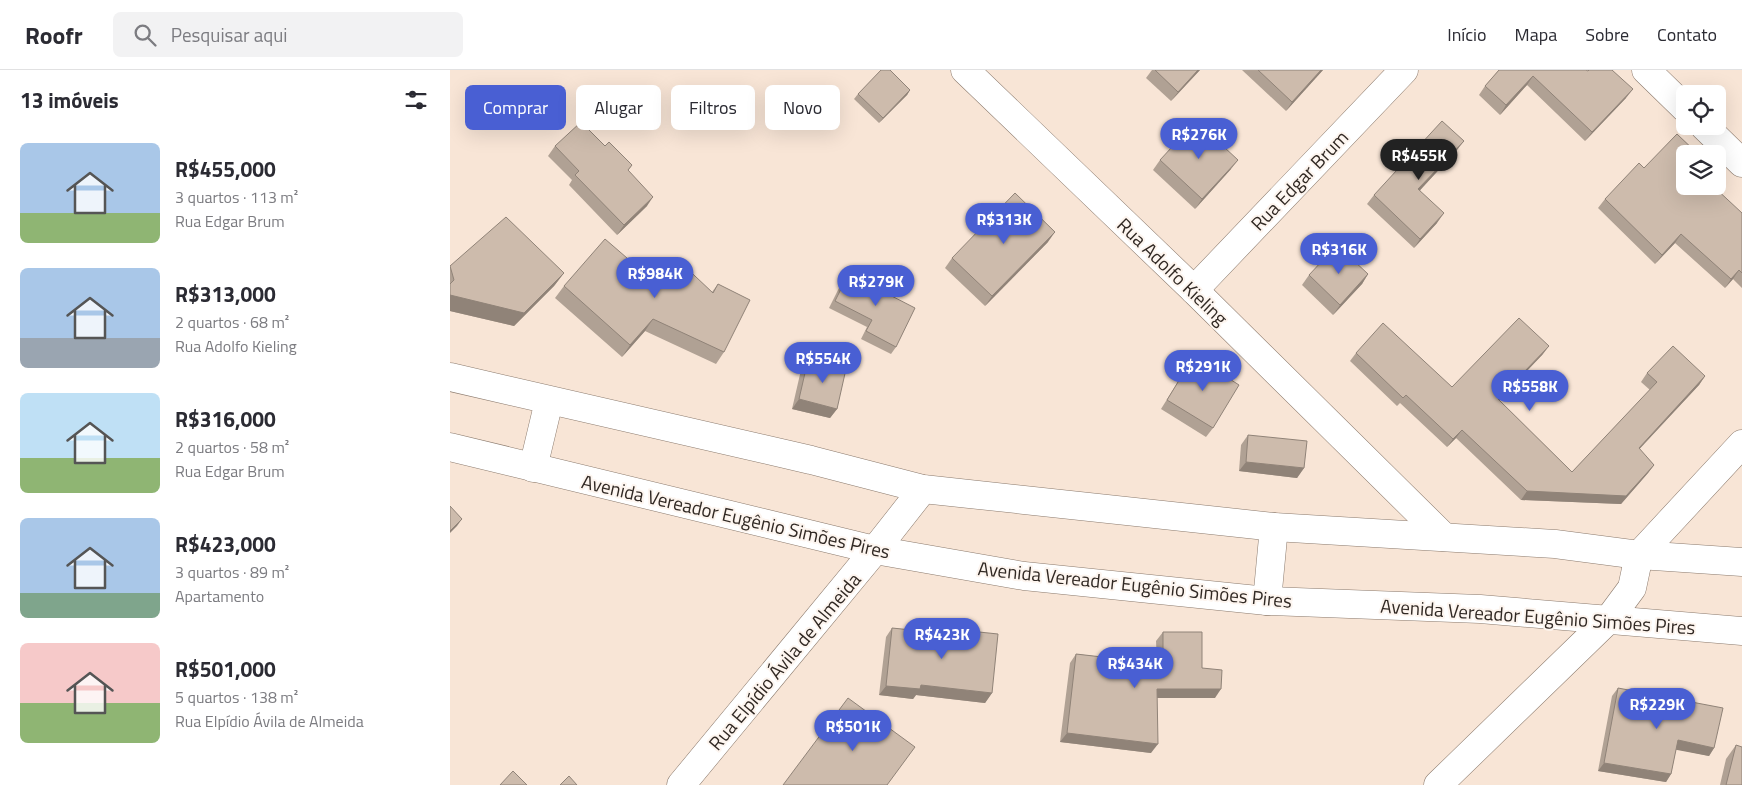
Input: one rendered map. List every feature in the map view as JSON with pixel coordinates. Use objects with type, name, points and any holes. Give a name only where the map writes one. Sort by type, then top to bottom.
[{"type":"street","name":"Rua Adolfo Kieling","points":[[965,70],[1194,290],[1444,537]]},
{"type":"street","name":"Rua Edgar Brum","points":[[1194,290],[1404,70]]},
{"type":"street","points":[[1646,70],[1676,99]]},
{"type":"street","points":[[1713,135],[1742,163]]},
{"type":"street","points":[[450,377],[811,460],[923,489],[1274,527],[1555,544],[1639,555],[1742,562]]},
{"type":"street","points":[[533,468],[549,401]]},
{"type":"street","points":[[1438,785],[1609,619],[1632,588],[1639,555],[1742,444]]},
{"type":"street","name":"Avenida Vereador Eugênio Simões Pires","points":[[450,448],[876,550],[1024,576],[1266,601],[1480,609],[1742,630]]},
{"type":"street","name":"Rua Elpídio Ávila de Almeida","points":[[681,785],[876,550],[923,489]]},
{"type":"street","points":[[1266,601],[1274,527]]},
{"type":"building","points":[[881,70],[890,70],[910,90],[883,118],[858,94]]},
{"type":"building","points":[[1155,70],[1198,70],[1178,92]]},
{"type":"building","points":[[1258,70],[1321,70],[1292,102]]},
{"type":"building","points":[[1499,70],[1612,70],[1633,89],[1592,132],[1533,76],[1506,105],[1485,86]]},
{"type":"building","points":[[1196,121],[1238,160],[1202,199],[1160,160]]},
{"type":"building","points":[[1442,121],[1464,141],[1418,189],[1444,213],[1420,239],[1374,195]]},
{"type":"building","points":[[576,127],[576,130],[589,130],[605,146],[609,142],[632,165],[628,170],[653,197],[624,225],[575,175],[579,171],[555,146]]},
{"type":"building","points":[[1676,135],[1689,145],[1676,145],[1676,195],[1723,195],[1742,213],[1742,273],[1739,270],[1731,279],[1681,234],[1662,255],[1605,199],[1639,163],[1644,168]]},
{"type":"building","points":[[1015,193],[1055,232],[992,296],[952,258]]},
{"type":"building","points":[[506,217],[564,273],[524,313],[450,295],[450,284],[454,280],[450,266]]},
{"type":"building","points":[[605,239],[656,283],[678,260],[713,293],[718,284],[750,300],[724,352],[653,319],[630,345],[564,286]]},
{"type":"building","points":[[1337,245],[1368,274],[1340,305],[1309,275]]},
{"type":"building","points":[[851,269],[881,283],[878,289],[915,308],[896,347],[866,331],[872,320],[835,301]]},
{"type":"building","points":[[1519,318],[1549,346],[1498,399],[1572,472],[1657,382],[1647,373],[1673,346],[1705,376],[1639,448],[1654,465],[1626,496],[1527,491],[1462,430],[1453,439],[1406,395],[1403,398],[1356,353],[1383,323],[1452,387]]},
{"type":"building","points":[[1194,356],[1239,385],[1213,428],[1167,400]]},
{"type":"building","points":[[808,360],[846,369],[837,409],[799,399]]},
{"type":"building","points":[[1248,435],[1307,441],[1304,468],[1246,462]]},
{"type":"building","points":[[450,506],[462,519],[450,531]]},
{"type":"building","points":[[892,628],[960,635],[960,630],[998,634],[992,693],[921,685],[920,689],[886,686]]},
{"type":"building","points":[[1163,632],[1202,632],[1202,668],[1222,670],[1221,689],[1157,689],[1158,744],[1067,733],[1076,654],[1163,664]]},
{"type":"building","points":[[1618,688],[1723,708],[1714,748],[1678,740],[1671,774],[1604,763]]},
{"type":"building","points":[[848,698],[915,747],[887,785],[783,785]]},
{"type":"building","points":[[1736,745],[1742,747],[1742,785],[1726,785]]},
{"type":"building","points":[[513,771],[527,785],[500,785]]},
{"type":"building","points":[[569,776],[577,785],[560,785]]}]
